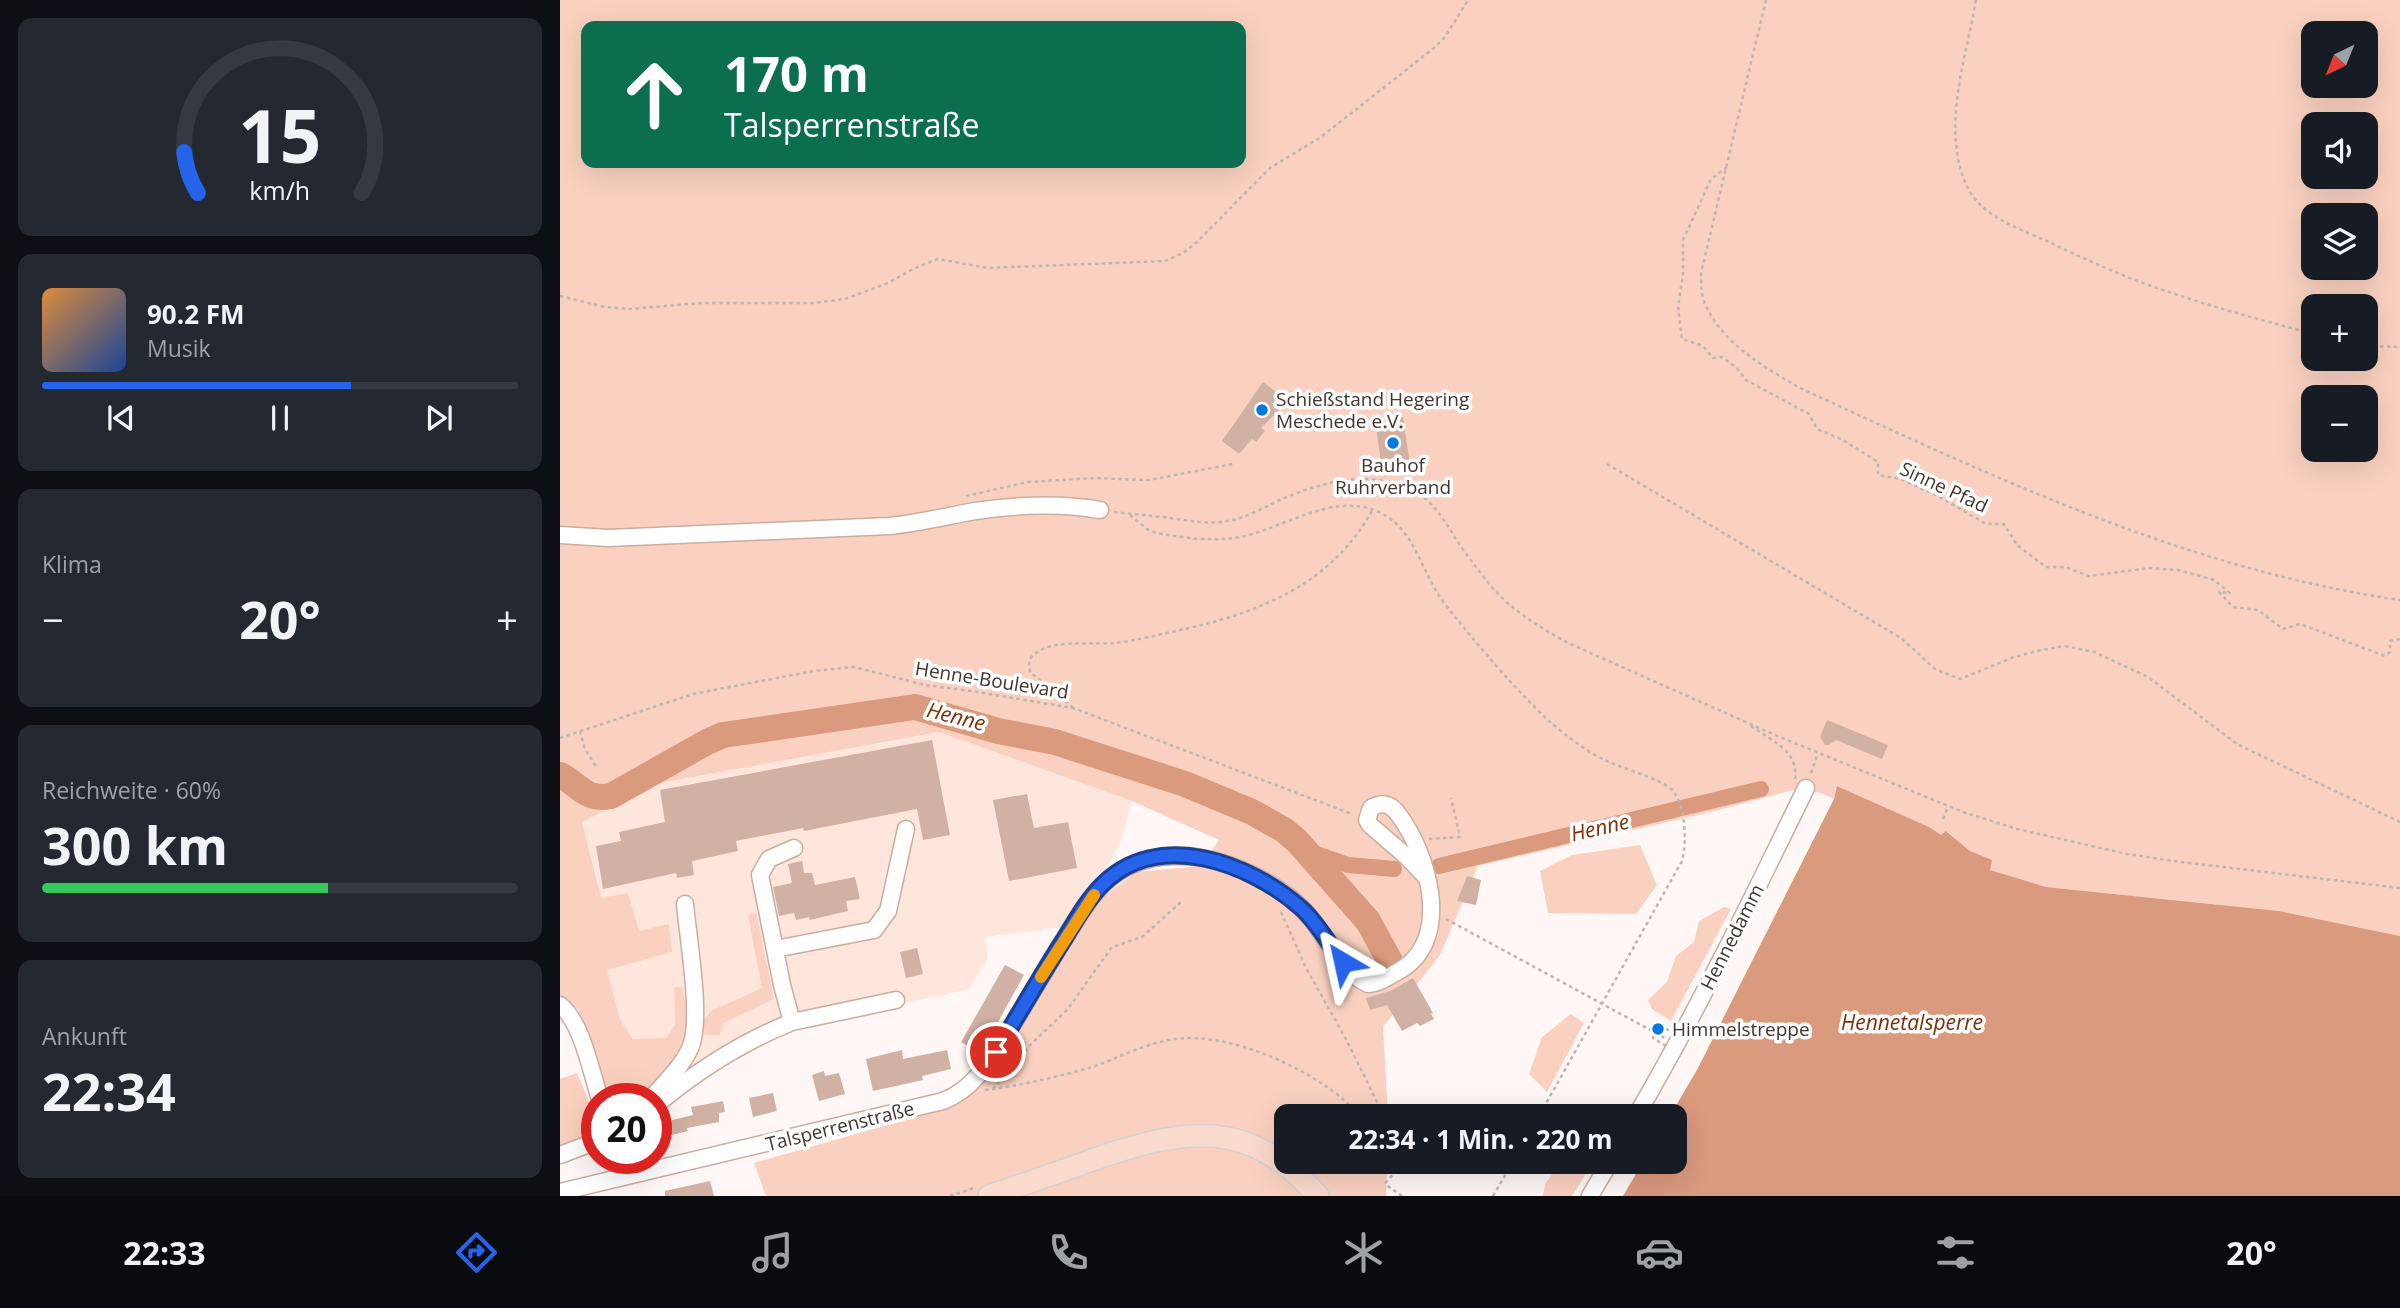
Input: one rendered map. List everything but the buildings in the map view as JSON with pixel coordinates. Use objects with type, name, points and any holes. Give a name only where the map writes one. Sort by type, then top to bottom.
[{"type":"main road","points":[[989,1196],[1136,1145],[1201,1134],[1231,1138],[1265,1151],[1292,1168],[1318,1196]]},
{"type":"street","points":[[560,536],[609,538],[889,526],[973,512],[1034,506],[1079,506],[1101,510]]},
{"type":"street","name":"Hennedamm","points":[[1643,1104],[1682,1037],[1749,907],[1800,785]]},
{"type":"street","points":[[1380,804],[1391,807],[1418,847],[1425,865],[1426,877],[1398,848],[1376,832],[1367,820],[1369,812],[1375,806],[1380,804]]},
{"type":"street","points":[[775,949],[874,930],[888,911],[906,829]]},
{"type":"street","points":[[792,1022],[760,875],[769,859],[784,850],[794,848]]},
{"type":"street","name":"Talsperrenstraße","points":[[560,1192],[943,1101],[961,1093],[977,1078],[996,1052],[1082,911],[1102,885],[1114,875],[1139,863],[1170,856],[1209,858],[1251,875],[1276,889],[1307,914],[1358,979],[1368,984],[1380,982],[1410,966],[1422,951],[1430,928],[1431,904],[1426,877]]},
{"type":"street","points":[[664,1083],[685,1058],[695,1030],[685,904]]},
{"type":"street","points":[[672,1093],[703,1069],[748,1042],[792,1022],[896,1000]]},
{"type":"street","points":[[560,1005],[568,1011],[576,1026],[595,1083]]},
{"type":"street","points":[[560,1155],[581,1147]]},
{"type":"street","points":[[1590,1196],[1603,1174]]},
{"type":"path","points":[[560,296],[605,307],[630,309],[700,303],[813,303],[845,299],[888,283],[938,259],[987,268],[1165,261],[1183,253],[1197,242],[1270,168],[1321,137],[1434,48],[1452,27],[1468,0]]},
{"type":"path","name":"Sinne Pfad","points":[[1766,0],[1727,167],[1711,179],[1683,240],[1683,274],[1678,307],[1682,339],[1703,346],[1713,358],[1722,357],[1737,368],[1746,380],[1809,414],[1817,429],[1843,440],[1878,462],[1878,475],[1900,479],[1926,490],[1986,524],[2004,524],[2017,545],[2046,568],[2065,567],[2089,576],[2149,568],[2178,569],[2214,580],[2230,593],[2219,592],[2233,607],[2258,610],[2283,629],[2300,624],[2385,656],[2390,652],[2390,641],[2400,639]]},
{"type":"path","points":[[1976,0],[1954,124],[1957,155],[1965,184],[1977,202],[2001,221],[2144,284],[2226,311],[2301,331]]},
{"type":"path","points":[[1727,167],[1701,273],[1701,292],[1705,305],[1723,331],[1773,373],[1802,389],[1961,461],[2064,506],[2140,535],[2204,556],[2347,592],[2400,600]]},
{"type":"path","points":[[2378,347],[2400,348]]},
{"type":"path","points":[[962,496],[1028,482],[1094,478],[1149,480],[1233,464]]},
{"type":"path","points":[[1607,464],[1901,638],[1925,662],[1947,675],[1960,679],[2014,657],[2065,646],[2095,652],[2148,677],[2236,744],[2400,822]]},
{"type":"path","points":[[1101,510],[1221,522],[1240,518],[1292,495],[1337,481],[1364,478],[1393,483],[1413,491],[1437,509],[1491,587],[1516,611],[1536,625],[1568,643],[1745,722],[1948,806],[2017,829],[2127,854],[2400,888]]},
{"type":"path","points":[[1130,514],[1156,533],[1219,540],[1266,529],[1322,509],[1351,505],[1373,509],[1402,528],[1434,589],[1455,617],[1548,720],[1606,761],[1664,783],[1673,791],[1683,820],[1686,846],[1677,872],[1546,1104]]},
{"type":"path","points":[[1073,708],[1030,672],[1030,658],[1039,651],[1052,646],[1112,643],[1174,631],[1223,620],[1283,597],[1304,584],[1349,546],[1362,530],[1373,509]]},
{"type":"path","name":"Henne-Boulevard","points":[[560,738],[693,694],[841,667],[872,670],[925,685],[1073,708],[1367,820]]},
{"type":"path","points":[[1745,722],[1790,755],[1800,785]]},
{"type":"path","points":[[580,731],[585,749],[596,766]]},
{"type":"path","points":[[1800,785],[1818,753]]},
{"type":"path","points":[[1418,847],[1429,844],[1427,839],[1460,837],[1451,798]]},
{"type":"path","points":[[1943,819],[1948,806]]},
{"type":"path","points":[[1276,889],[1275,901],[1306,968],[1378,1104]]},
{"type":"path","points":[[993,1089],[1031,1044],[1067,1010],[1112,947],[1142,937],[1181,902]]},
{"type":"path","points":[[1443,917],[1667,1040]]},
{"type":"path","points":[[1666,1046],[1653,1038],[1657,1028],[1674,1032]]},
{"type":"path","points":[[961,1093],[993,1089],[1089,1068],[1161,1042],[1201,1038],[1246,1049],[1293,1067],[1327,1086],[1347,1104]]},
{"type":"path","points":[[1394,1174],[1386,1182],[1387,1185],[1402,1196]]},
{"type":"path","points":[[1493,1196],[1506,1174]]},
{"type":"shaded area","points":[[560,0],[2400,0],[2400,936],[2279,911],[2046,887],[1989,870],[1991,860],[1970,851],[1947,831],[1941,836],[1929,827],[1837,786],[1834,799],[1821,793],[1797,789],[1715,811],[1478,866],[1440,955],[1383,1027],[1387,1104],[1274,1104],[1274,1174],[1387,1174],[1386,1196],[766,1196],[754,1163],[954,1106],[980,1086],[1098,901],[1136,872],[1201,866],[1219,840],[1132,801],[939,732],[660,783],[582,822],[601,898],[628,893],[639,931],[669,924],[672,952],[607,970],[620,1020],[633,1039],[666,1038],[675,1025],[674,987],[682,987],[689,1021],[678,1058],[658,1083],[602,1083],[578,1009],[560,995]]},
{"type":"shaded area","points":[[939,732],[1132,801],[1121,840],[1106,869],[1080,899],[1062,927],[984,937],[988,957],[969,989],[901,1004],[794,1019],[672,1090],[672,1083],[631,1083],[568,827],[660,783]]},
{"type":"shaded area","points":[[1640,845],[1657,885],[1636,914],[1548,913],[1540,871],[1572,855]]},
{"type":"shaded area","points":[[1724,907],[1731,909],[1671,1021],[1652,1009],[1648,1000],[1667,982],[1676,956],[1694,942],[1699,921]]},
{"type":"shaded area","points":[[756,913],[774,999],[723,1023],[719,1036],[700,1034],[705,1018],[711,1011],[762,988],[748,915]]},
{"type":"shaded area","points":[[1571,1014],[1584,1023],[1547,1092],[1529,1074],[1542,1037]]},
{"type":"shaded area","points":[[577,1073],[581,1083],[581,1138],[560,1145],[560,1079]]},
{"type":"shaded area","points":[[1552,1174],[1586,1174],[1572,1196],[1543,1196],[1545,1184]]},
{"type":"water","name":"Hennetalsperre","points":[[1837,786],[1929,827],[1941,835],[1946,831],[1970,851],[1992,860],[1990,870],[2046,887],[2279,911],[2400,936],[2400,1196],[1623,1196],[1636,1174],[1687,1174],[1687,1104],[1677,1104],[1698,1068],[1834,799]]},
{"type":"waterway","name":"Henne","points":[[560,775],[589,794],[611,796],[723,735],[915,707],[998,731],[1055,742],[1185,784],[1252,812],[1284,830],[1297,841],[1368,921],[1392,965]]},
{"type":"waterway","name":"Henne","points":[[1439,866],[1761,789]]},
{"type":"waterway","name":"Henne","points":[[1308,851],[1348,865],[1394,869]]},
{"type":"slow traffic","points":[[1041,977],[1094,895]]},
{"type":"place","name":"Schießstand Hegering Meschede e.V.","points":[[1262,410]]},
{"type":"place","name":"Bauhof Ruhrverband","points":[[1393,443]]},
{"type":"place","name":"Himmelstreppe","points":[[1658,1029]]},
{"type":"route","points":[[996,1052],[1060,945],[1095,893],[1114,875],[1151,859],[1170,856],[1200,857],[1219,861],[1251,875],[1301,908],[1343,962]]}]
